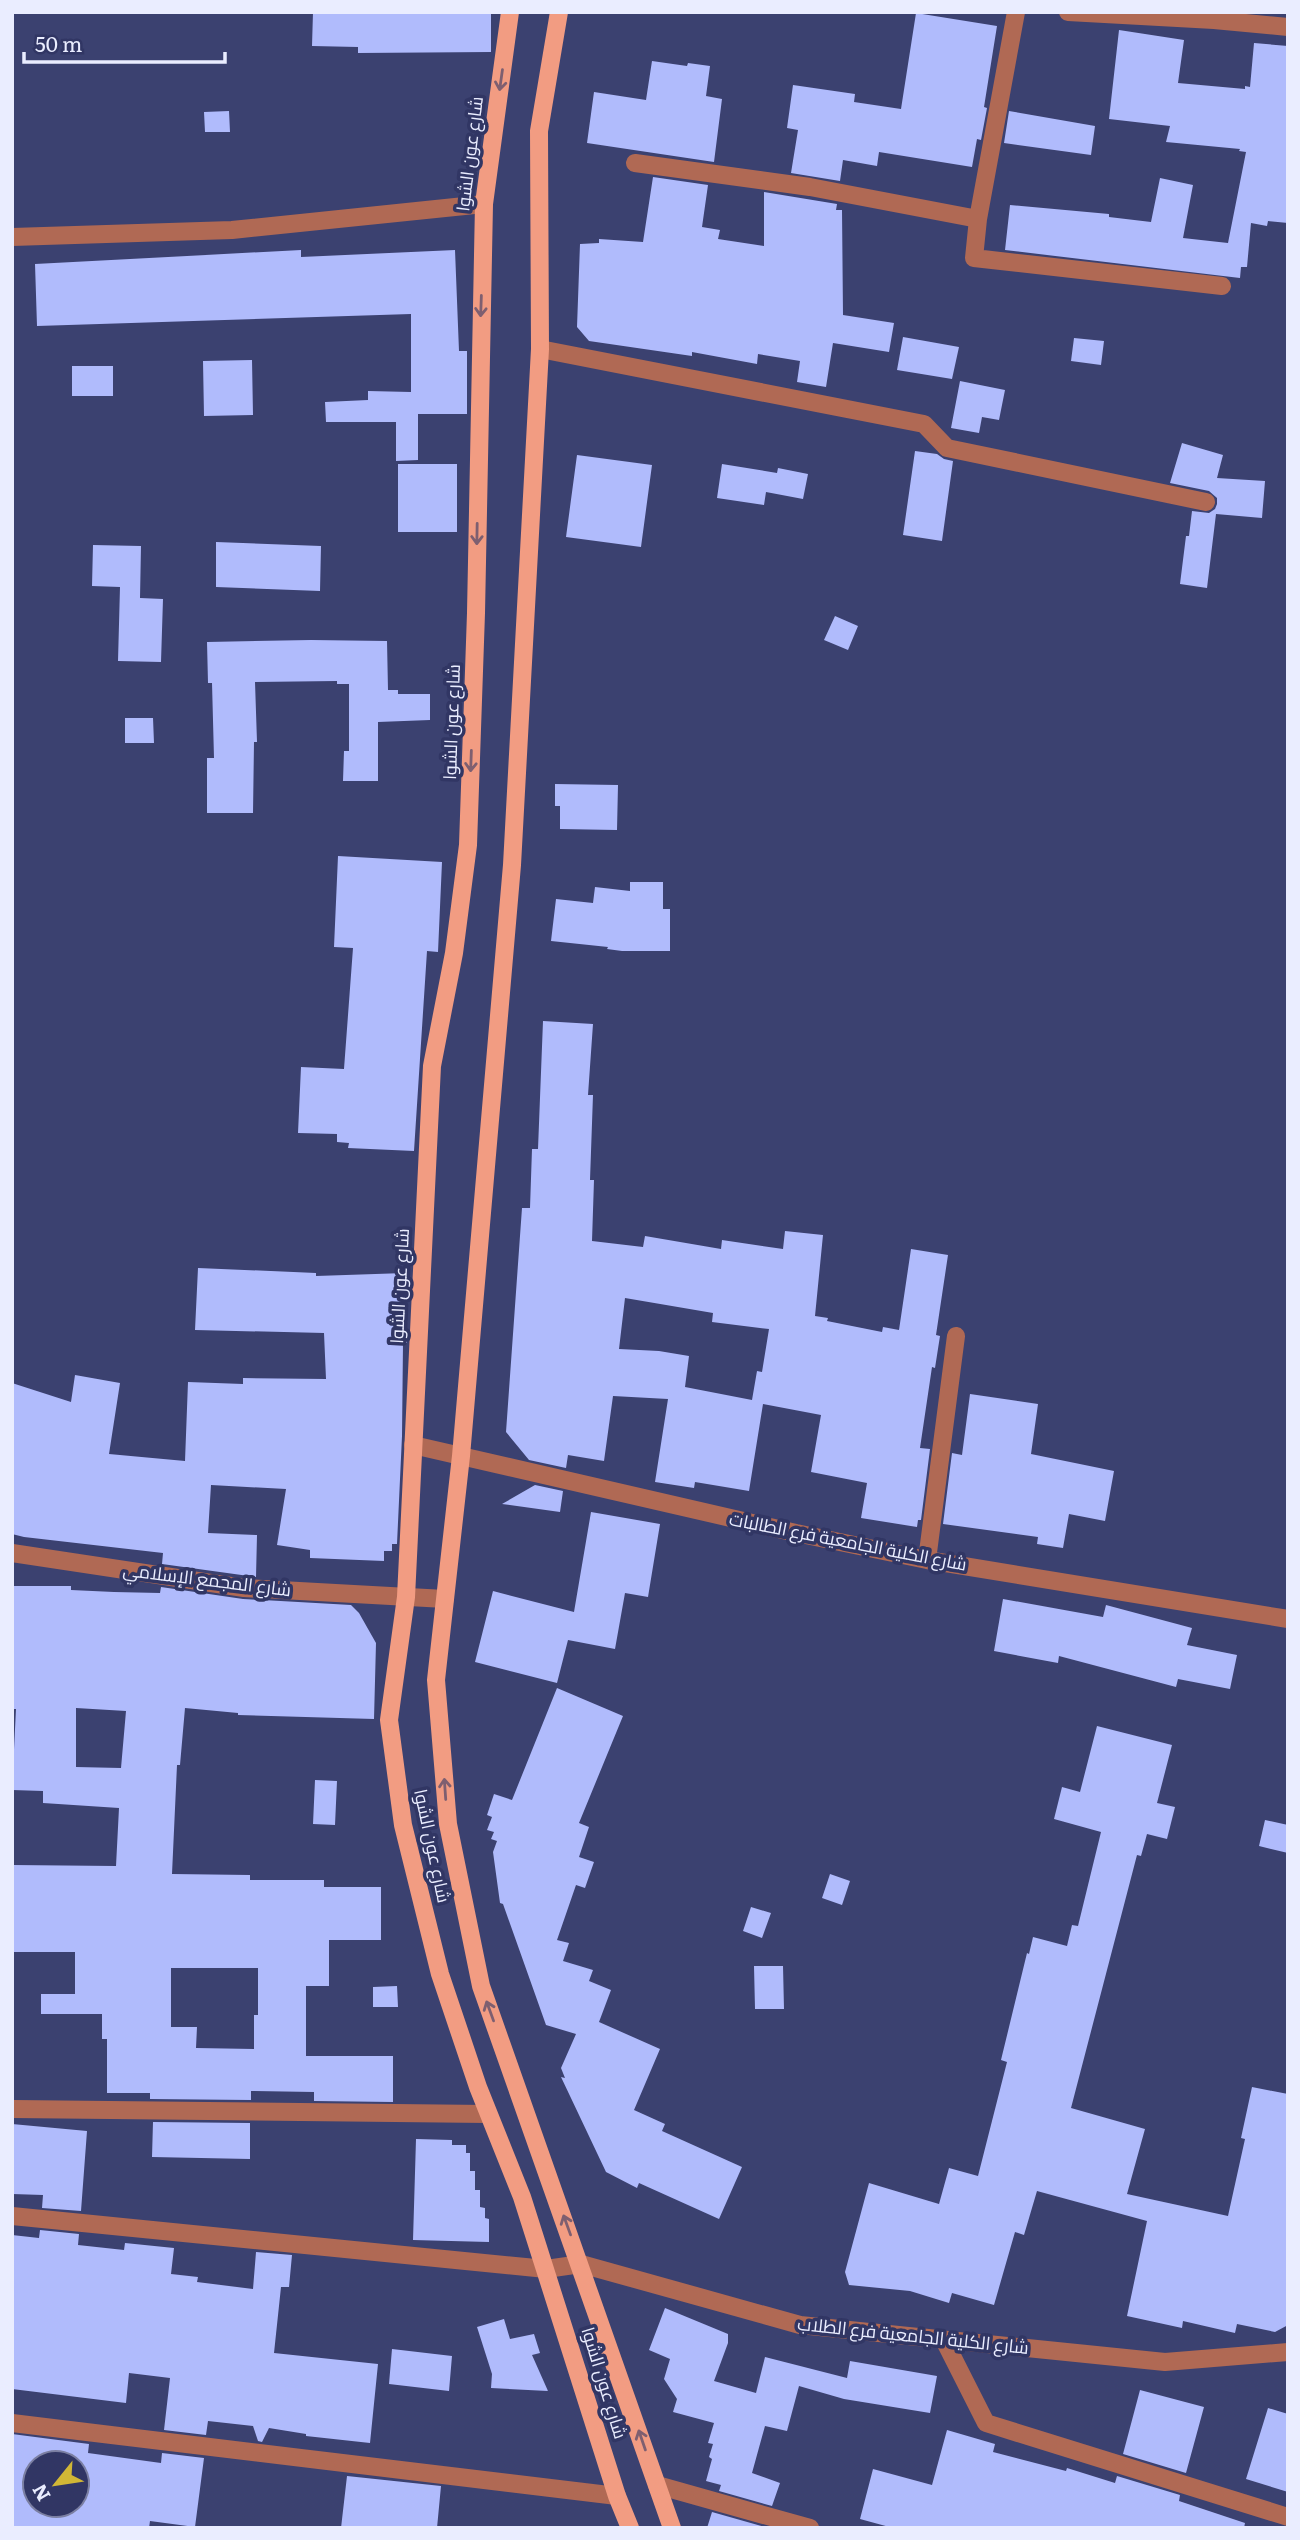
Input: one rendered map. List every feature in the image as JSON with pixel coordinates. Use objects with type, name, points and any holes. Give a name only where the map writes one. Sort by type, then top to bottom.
[{"type":"main road","name":"شارع عون الشوا","points":[[510,12],[484,204],[476,614],[468,845],[454,953],[432,1066],[406,1597],[389,1720],[403,1825],[440,1974],[488,2114],[522,2197],[617,2496],[630,2528]]},
{"type":"main road","name":"شارع عون الشوا","points":[[559,12],[539,131],[540,349],[512,865],[461,1456],[436,1680],[447,1824],[481,1986],[672,2528]]},
{"type":"street","points":[[1016,12],[978,219],[974,258],[1222,286]]},
{"type":"street","points":[[1068,12],[1214,16],[1288,27]]},
{"type":"street","points":[[635,163],[810,187],[978,219]]},
{"type":"street","points":[[12,237],[232,230],[484,204]]},
{"type":"street","points":[[540,349],[924,424],[947,448],[1206,502]]},
{"type":"street","points":[[927,1560],[956,1336]]},
{"type":"street","name":"شارع الكلية الجامعية فرع الطالبات","points":[[413,1445],[796,1533],[927,1560],[1288,1619]]},
{"type":"street","name":"شارع المجمع الإسلامي","points":[[12,1553],[244,1588],[445,1599]]},
{"type":"street","points":[[12,2109],[488,2114]]},
{"type":"street","name":"شارع الكلية الجامعية فرع الطلاب","points":[[12,2216],[546,2269],[581,2264],[800,2325],[1166,2362],[1288,2352]]},
{"type":"street","points":[[944,2340],[986,2423],[1288,2517]]},
{"type":"street","points":[[12,2423],[617,2496]]},
{"type":"street","points":[[657,2485],[810,2528]]},
{"type":"building","points":[[313,12],[491,12],[491,52],[358,53],[358,47],[312,46]]},
{"type":"building","points":[[916,13],[997,26],[984,107],[987,108],[972,167],[879,152],[877,166],[843,160],[840,181],[791,173],[798,130],[787,128],[793,85],[855,94],[854,102],[901,109]]},
{"type":"building","points":[[1119,30],[1184,40],[1178,83],[1245,89],[1245,86],[1250,87],[1254,43],[1288,46],[1288,223],[1268,221],[1267,226],[1251,223],[1247,267],[1241,267],[1240,278],[1005,250],[1010,205],[1109,214],[1109,217],[1151,222],[1160,178],[1193,185],[1183,238],[1228,243],[1246,152],[1239,151],[1240,149],[1166,142],[1170,126],[1109,119]]},
{"type":"building","points":[[652,61],[710,66],[706,96],[722,99],[714,162],[587,143],[594,92],[646,100]]},
{"type":"building","points":[[229,111],[230,132],[205,132],[204,112]]},
{"type":"building","points":[[1009,111],[1095,126],[1091,155],[1004,143]]},
{"type":"building","points":[[653,177],[708,185],[702,227],[720,230],[718,239],[764,246],[764,192],[837,204],[836,210],[842,210],[843,315],[894,323],[889,352],[833,343],[826,387],[797,382],[800,361],[758,354],[757,364],[692,352],[692,356],[589,341],[577,327],[580,244],[599,243],[599,239],[643,242]]},
{"type":"building","points":[[301,250],[301,257],[455,250],[459,351],[467,351],[467,414],[418,414],[418,460],[396,461],[396,422],[326,422],[325,402],[368,400],[368,391],[411,392],[411,314],[37,326],[35,264]]},
{"type":"building","points":[[903,337],[959,347],[952,379],[897,370]]},
{"type":"building","points":[[1074,338],[1104,341],[1101,365],[1071,361]]},
{"type":"building","points":[[252,360],[253,415],[204,416],[203,361]]},
{"type":"building","points":[[72,366],[113,366],[113,396],[72,396]]},
{"type":"building","points":[[960,381],[1005,390],[999,420],[982,417],[979,433],[951,428]]},
{"type":"building","points":[[1182,443],[1223,455],[1217,478],[1265,481],[1262,518],[1216,514],[1207,588],[1180,584],[1192,511],[1209,513],[1217,504],[1217,498],[1209,491],[1170,483]]},
{"type":"building","points":[[915,451],[937,454],[953,461],[942,541],[903,535]]},
{"type":"building","points":[[577,455],[652,465],[641,547],[566,537]]},
{"type":"building","points":[[398,464],[457,464],[457,532],[398,532]]},
{"type":"building","points":[[722,464],[777,473],[778,468],[808,474],[803,499],[766,492],[764,505],[717,498]]},
{"type":"building","points":[[216,542],[321,546],[320,591],[216,587]]},
{"type":"building","points":[[93,545],[141,546],[140,598],[163,599],[161,662],[118,661],[120,587],[92,586]]},
{"type":"building","points":[[835,616],[858,626],[848,650],[824,640]]},
{"type":"building","points":[[387,641],[388,690],[398,690],[398,694],[430,694],[430,720],[378,722],[378,781],[343,781],[344,751],[349,751],[349,684],[337,684],[337,681],[255,682],[257,742],[254,742],[253,813],[207,813],[207,758],[214,758],[212,683],[208,683],[207,642]]},
{"type":"building","points":[[125,718],[153,718],[154,743],[125,743]]},
{"type":"building","points":[[555,784],[618,785],[617,830],[560,829],[560,806],[555,806]]},
{"type":"building","points":[[338,856],[442,862],[438,952],[427,951],[414,1151],[348,1148],[349,1143],[337,1142],[337,1134],[298,1133],[301,1067],[344,1069],[353,948],[334,947]]},
{"type":"building","points":[[630,882],[663,882],[663,909],[670,909],[670,951],[622,951],[551,941],[556,899],[593,903],[595,887],[630,891]]},
{"type":"building","points":[[543,1021],[593,1024],[588,1095],[593,1095],[590,1180],[594,1180],[592,1241],[643,1247],[645,1236],[721,1249],[722,1240],[783,1249],[785,1231],[823,1235],[815,1316],[882,1332],[883,1327],[899,1330],[911,1249],[948,1255],[936,1335],[940,1336],[935,1368],[932,1367],[920,1448],[930,1449],[921,1520],[918,1520],[917,1527],[861,1518],[867,1483],[811,1472],[821,1415],[763,1404],[749,1491],[695,1482],[694,1488],[655,1482],[668,1399],[613,1396],[604,1461],[568,1455],[566,1468],[529,1460],[506,1432],[522,1208],[530,1208],[532,1149],[538,1149]],"holes":[[[625,1298],[713,1313],[712,1322],[769,1329],[762,1372],[757,1371],[752,1400],[685,1387],[689,1356],[619,1349]]]},
{"type":"building","points":[[198,1268],[316,1273],[316,1276],[405,1273],[407,1343],[403,1343],[397,1544],[392,1544],[392,1551],[384,1551],[384,1561],[310,1558],[310,1550],[277,1545],[286,1489],[211,1485],[208,1533],[257,1535],[256,1577],[162,1564],[163,1553],[12,1534],[12,1383],[71,1402],[75,1375],[120,1383],[109,1454],[185,1461],[188,1382],[243,1384],[243,1378],[326,1379],[324,1333],[195,1330]]},
{"type":"building","points":[[970,1394],[1038,1404],[1031,1454],[1114,1471],[1105,1521],[1069,1514],[1063,1548],[1037,1544],[1038,1537],[943,1524],[952,1453],[962,1455]]},
{"type":"building","points":[[535,1485],[563,1491],[560,1512],[502,1504]]},
{"type":"building","points":[[591,1512],[660,1524],[648,1597],[625,1593],[615,1649],[568,1640],[557,1683],[475,1662],[493,1591],[574,1612]]},
{"type":"building","points":[[12,1586],[71,1586],[71,1590],[160,1593],[161,1587],[243,1599],[351,1605],[359,1613],[376,1643],[374,1719],[238,1715],[185,1708],[180,1765],[177,1765],[172,1874],[250,1875],[250,1880],[324,1880],[324,1887],[381,1887],[381,1940],[329,1940],[329,1986],[306,1986],[306,2056],[393,2056],[393,2102],[314,2101],[314,2092],[251,2091],[251,2100],[150,2099],[150,2093],[107,2093],[107,2039],[102,2039],[102,2014],[41,2014],[41,1994],[75,1994],[75,1952],[12,1952],[12,1865],[116,1866],[119,1808],[43,1803],[43,1791],[12,1790],[16,1709],[12,1709]],"holes":[[[76,1708],[126,1711],[121,1768],[76,1767]],[[171,1968],[258,1968],[258,2015],[254,2015],[254,2049],[196,2048],[197,2027],[171,2027]]]},
{"type":"building","points":[[1003,1599],[1103,1617],[1106,1605],[1192,1628],[1187,1645],[1237,1655],[1230,1689],[1178,1679],[1176,1687],[1059,1656],[1058,1663],[994,1651]]},
{"type":"building","points":[[557,1688],[623,1716],[579,1823],[589,1827],[579,1857],[594,1862],[585,1888],[576,1885],[557,1940],[569,1943],[563,1961],[593,1970],[589,1981],[611,1990],[599,2022],[660,2049],[634,2110],[665,2124],[662,2131],[742,2167],[719,2219],[639,2183],[637,2188],[606,2172],[561,2077],[565,2078],[561,2068],[576,2034],[546,2025],[503,1904],[500,1903],[493,1852],[497,1841],[491,1839],[494,1832],[487,1830],[492,1817],[487,1815],[494,1794],[512,1800]]},
{"type":"building","points":[[1097,1726],[1172,1745],[1157,1803],[1175,1807],[1167,1839],[1147,1834],[1141,1856],[1137,1855],[1071,2108],[1145,2129],[1127,2194],[1228,2216],[1245,2139],[1241,2138],[1252,2087],[1288,2094],[1288,2325],[1275,2332],[1237,2324],[1235,2333],[1183,2321],[1182,2328],[1127,2316],[1147,2221],[1037,2191],[1024,2235],[1015,2232],[994,2305],[952,2293],[949,2303],[910,2291],[849,2285],[845,2272],[869,2183],[939,2204],[949,2168],[978,2176],[1007,2062],[1001,2060],[1033,1937],[1067,1946],[1072,1925],[1078,1926],[1101,1832],[1054,1819],[1062,1787],[1080,1792]]},
{"type":"building","points":[[315,1780],[337,1781],[335,1825],[313,1824]]},
{"type":"building","points":[[1265,1820],[1288,1825],[1288,1853],[1259,1846]]},
{"type":"building","points":[[830,1874],[850,1881],[842,1905],[822,1898]]},
{"type":"building","points":[[751,1907],[771,1913],[762,1938],[743,1931]]},
{"type":"building","points":[[754,1966],[783,1966],[784,2009],[755,2009]]},
{"type":"building","points":[[397,1986],[398,2007],[373,2007],[373,1987]]},
{"type":"building","points":[[153,2122],[250,2123],[250,2159],[152,2157]]},
{"type":"building","points":[[12,2124],[87,2131],[81,2211],[42,2208],[43,2195],[12,2194]]},
{"type":"building","points":[[416,2139],[452,2140],[452,2145],[466,2145],[466,2153],[470,2153],[470,2171],[475,2171],[475,2190],[480,2190],[480,2207],[485,2208],[485,2218],[489,2219],[489,2242],[413,2240]]},
{"type":"building","points":[[40,2230],[79,2234],[78,2245],[124,2250],[125,2243],[174,2248],[171,2274],[198,2277],[197,2282],[253,2289],[256,2252],[292,2255],[289,2287],[281,2287],[274,2353],[378,2364],[370,2443],[306,2436],[269,2428],[262,2442],[258,2441],[253,2426],[208,2421],[206,2435],[164,2430],[170,2378],[129,2373],[126,2403],[12,2389],[12,2235],[39,2238]]},
{"type":"building","points":[[665,2308],[728,2334],[728,2343],[714,2381],[756,2393],[765,2357],[847,2378],[850,2361],[937,2376],[930,2413],[844,2399],[799,2386],[787,2431],[765,2426],[752,2473],[780,2483],[772,2506],[719,2491],[721,2485],[706,2481],[713,2444],[708,2443],[714,2423],[673,2412],[677,2399],[664,2379],[670,2359],[649,2350]]},
{"type":"building","points":[[504,2319],[510,2339],[534,2334],[540,2353],[532,2355],[548,2391],[491,2388],[492,2374],[477,2327]]},
{"type":"building","points":[[392,2349],[452,2356],[449,2391],[389,2384]]},
{"type":"building","points":[[1140,2390],[1204,2407],[1186,2473],[1123,2454]]},
{"type":"building","points":[[1268,2408],[1288,2414],[1288,2492],[1246,2479]]},
{"type":"building","points":[[947,2430],[995,2444],[993,2452],[1066,2471],[1067,2468],[1115,2483],[1117,2476],[1180,2495],[1179,2501],[1245,2523],[1244,2528],[893,2528],[860,2519],[873,2469],[932,2485]]},
{"type":"building","points":[[12,2434],[89,2444],[88,2449],[21,2449],[21,2519],[91,2519],[91,2453],[161,2463],[162,2453],[204,2458],[195,2527],[150,2521],[149,2528],[12,2528]]},
{"type":"building","points":[[347,2476],[441,2486],[437,2528],[341,2528]]},
{"type":"building","points":[[712,2512],[765,2527],[707,2528]]}]
